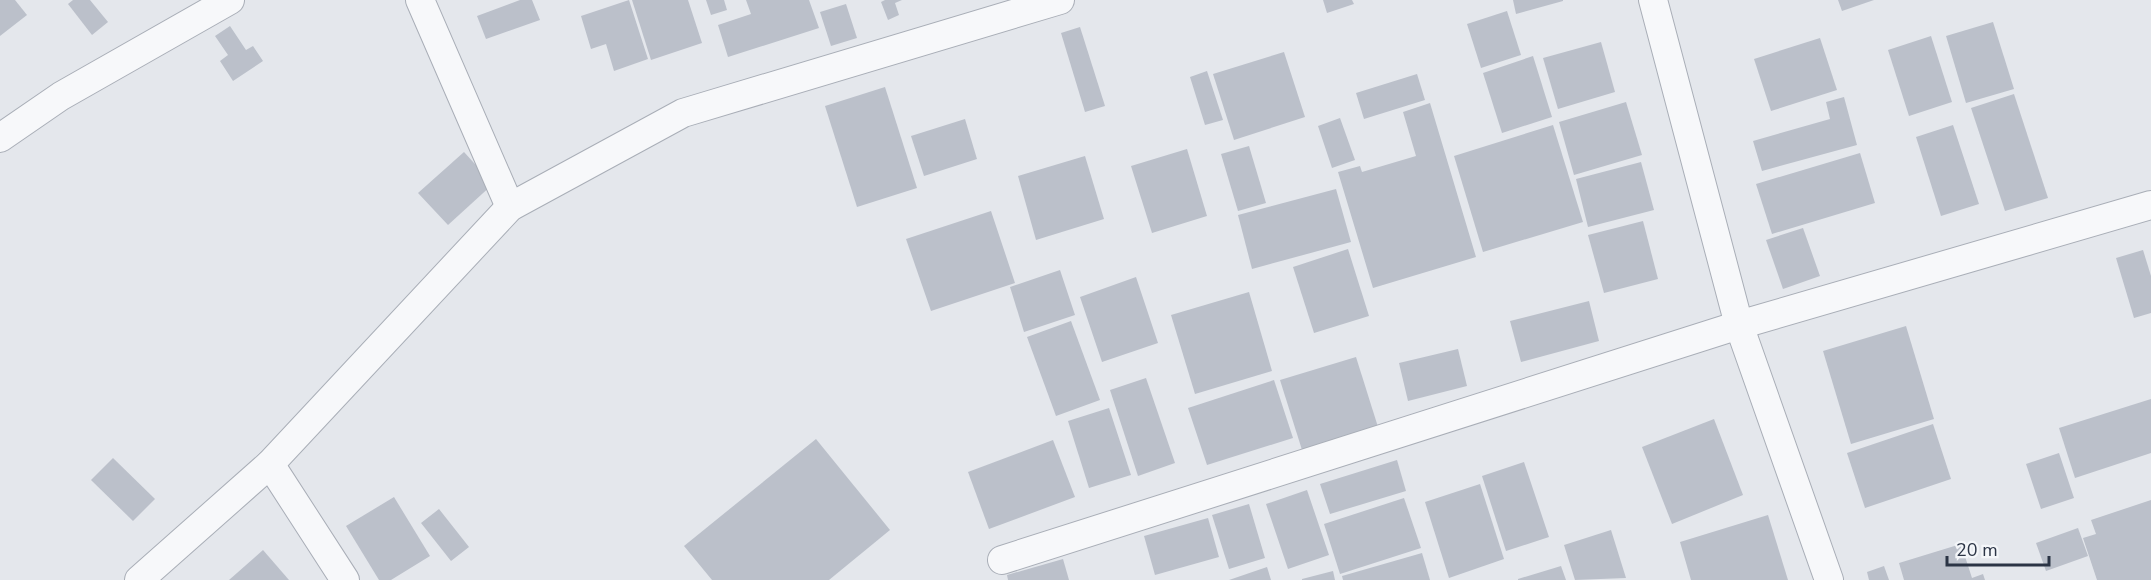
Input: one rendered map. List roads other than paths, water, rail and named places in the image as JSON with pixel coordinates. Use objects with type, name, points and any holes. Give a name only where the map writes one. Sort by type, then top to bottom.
[{"type":"street","points":[[0,138],[61,96],[230,0]]},
{"type":"street","points":[[420,0],[510,207]]},
{"type":"street","points":[[139,580],[270,464],[510,207],[683,113],[1060,0]]},
{"type":"street","points":[[1653,0],[1739,325],[1829,580]]},
{"type":"street","points":[[1002,560],[1739,325],[2151,205]]},
{"type":"street","points":[[270,464],[345,580]]}]
